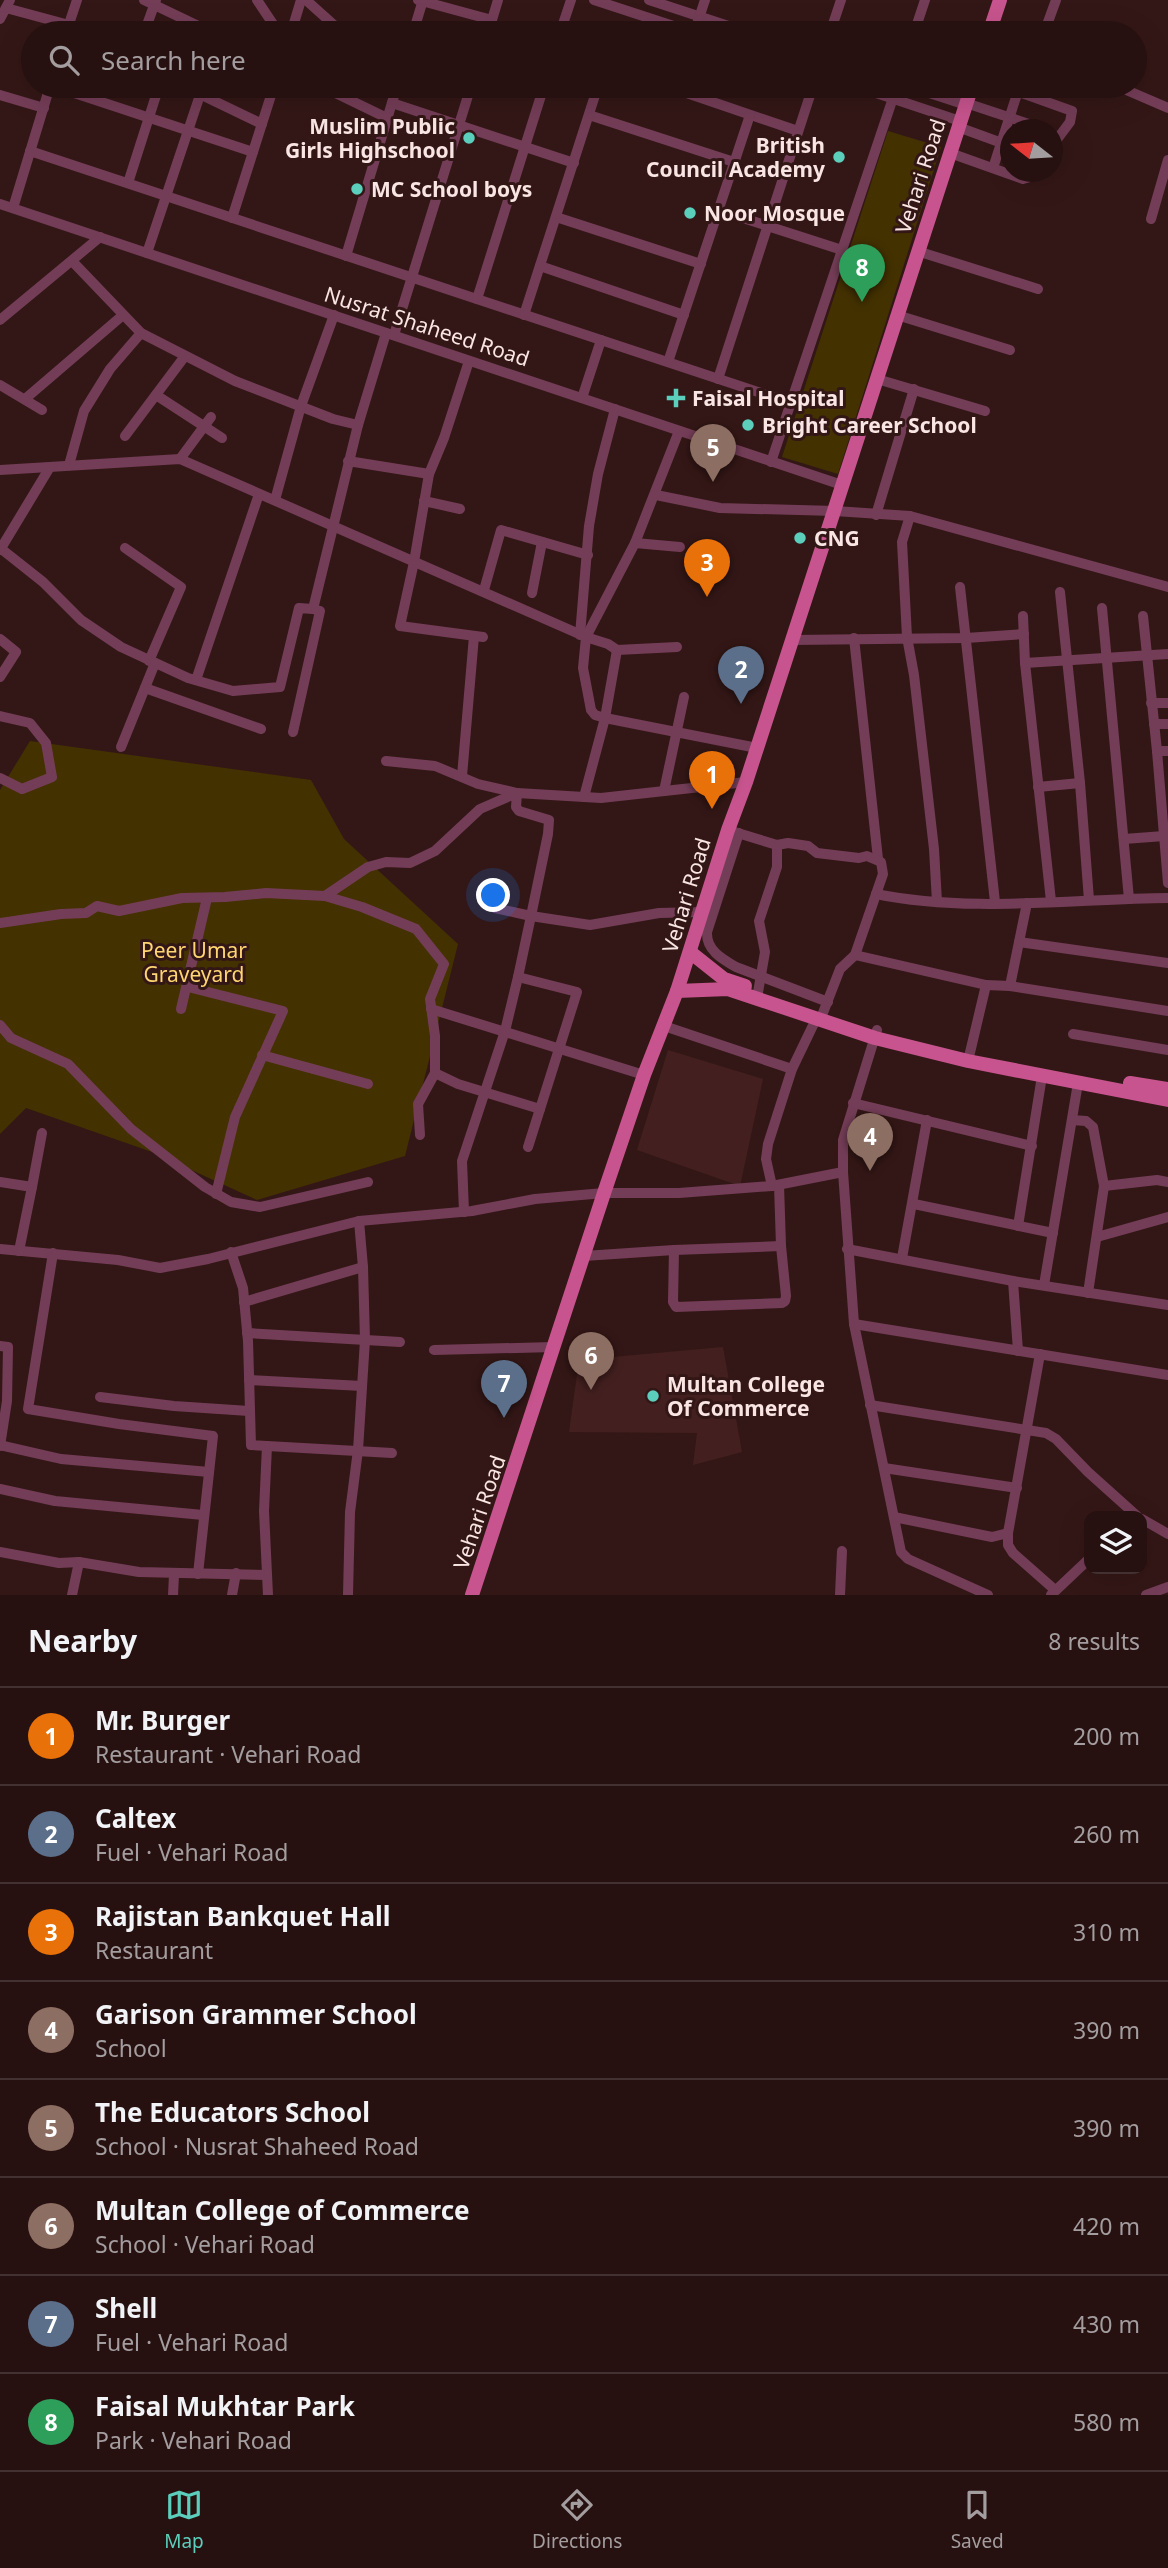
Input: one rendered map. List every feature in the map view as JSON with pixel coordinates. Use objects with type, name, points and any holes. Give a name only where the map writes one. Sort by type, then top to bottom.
[{"type":"main road","points":[[993,21],[1000,0]]},
{"type":"main road","name":"Vehari Road","points":[[472,1595],[644,1075],[677,991],[702,912],[734,832],[746,782],[968,98]]},
{"type":"main road","points":[[690,952],[724,978],[758,994]]},
{"type":"main road","points":[[677,991],[728,989],[758,994],[822,1012],[876,1034],[1042,1076],[1168,1100]]},
{"type":"main road","points":[[969,1057],[1168,1089]]},
{"type":"street","points":[[72,21],[77,0]]},
{"type":"street","points":[[257,0],[271,21]]},
{"type":"street","points":[[295,21],[303,0],[328,21]]},
{"type":"street","points":[[416,21],[421,0],[492,20],[498,0]]},
{"type":"street","points":[[564,21],[571,0]]},
{"type":"street","points":[[594,0],[658,21]]},
{"type":"street","points":[[649,0],[712,21]]},
{"type":"street","points":[[699,21],[705,0]]},
{"type":"street","points":[[828,0],[840,2],[834,21]]},
{"type":"street","points":[[918,21],[925,0]]},
{"type":"street","points":[[1048,21],[1056,0]]},
{"type":"street","points":[[147,21],[151,2],[189,21]]},
{"type":"street","points":[[0,19],[8,4],[49,21]]},
{"type":"street","points":[[0,95],[44,108]]},
{"type":"street","points":[[13,208],[48,98]]},
{"type":"street","points":[[90,98],[253,152]]},
{"type":"street","points":[[128,183],[155,98]]},
{"type":"street","points":[[147,253],[199,98]]},
{"type":"street","points":[[216,98],[262,124]]},
{"type":"street","points":[[232,218],[270,98]]},
{"type":"street","points":[[346,98],[387,118]]},
{"type":"street","points":[[346,256],[393,98]]},
{"type":"street","points":[[313,609],[358,425],[412,277],[467,98]]},
{"type":"street","points":[[477,299],[540,98]]},
{"type":"street","points":[[524,315],[594,98]]},
{"type":"street","points":[[703,98],[799,131]]},
{"type":"street","points":[[718,379],[809,98]]},
{"type":"street","points":[[771,462],[892,98],[1000,142]]},
{"type":"street","points":[[947,98],[1015,119]]},
{"type":"street","points":[[1009,117],[1016,98]]},
{"type":"street","points":[[1037,98],[1072,111],[1072,117],[1063,127]]},
{"type":"street","points":[[1145,98],[1168,108]]},
{"type":"street","points":[[392,103],[574,163]]},
{"type":"street","points":[[589,115],[734,162]]},
{"type":"street","points":[[668,362],[750,115]]},
{"type":"street","points":[[30,151],[791,403]]},
{"type":"street","points":[[950,153],[1000,170]]},
{"type":"street","points":[[993,168],[1000,156]]},
{"type":"street","points":[[1151,219],[1168,160]]},
{"type":"street","name":"Nusrat Shaheed Road","points":[[0,204],[842,485]]},
{"type":"street","points":[[719,210],[842,250]]},
{"type":"street","points":[[556,217],[701,264]]},
{"type":"street","points":[[0,320],[100,237]]},
{"type":"street","points":[[917,251],[1038,289]]},
{"type":"street","points":[[72,261],[141,333],[235,382],[333,419],[358,425]]},
{"type":"street","points":[[540,266],[684,315]]},
{"type":"street","points":[[25,399],[123,314]]},
{"type":"street","points":[[275,500],[301,406],[334,316]]},
{"type":"street","points":[[897,316],[1010,350]]},
{"type":"street","points":[[69,465],[84,411],[110,369],[141,333]]},
{"type":"street","points":[[582,398],[601,340]]},
{"type":"street","points":[[125,436],[185,356]]},
{"type":"street","points":[[462,776],[478,636],[400,626],[415,562],[429,474],[444,438],[469,361]]},
{"type":"street","points":[[877,379],[985,411]]},
{"type":"street","points":[[0,385],[42,410]]},
{"type":"street","points":[[876,515],[914,389]]},
{"type":"street","points":[[156,394],[207,421],[222,438]]},
{"type":"street","points":[[615,409],[598,474],[589,526],[583,668],[591,710],[595,715],[605,718],[757,748]]},
{"type":"street","points":[[180,459],[207,421]]},
{"type":"street","points":[[583,636],[635,543],[679,431]]},
{"type":"street","points":[[0,470],[180,459],[617,650],[677,647]]},
{"type":"street","points":[[348,461],[429,474]]},
{"type":"street","points":[[50,467],[0,549],[43,582],[81,620],[121,647],[196,680],[233,691],[280,687],[299,608],[320,611],[293,732]]},
{"type":"street","points":[[196,680],[259,494]]},
{"type":"street","points":[[656,495],[720,508],[911,516],[1168,587]]},
{"type":"street","points":[[424,501],[460,509]]},
{"type":"street","points":[[911,516],[902,542],[907,637],[914,675],[934,849],[937,902]]},
{"type":"street","points":[[484,590],[501,530],[588,555]]},
{"type":"street","points":[[532,593],[542,542]]},
{"type":"street","points":[[635,543],[680,547]]},
{"type":"street","points":[[121,747],[181,587],[125,548]]},
{"type":"street","points":[[961,587],[995,902]]},
{"type":"street","points":[[1060,592],[1089,900]]},
{"type":"street","points":[[1102,608],[1129,898]]},
{"type":"street","points":[[1023,616],[1025,663],[1051,901]]},
{"type":"street","points":[[1143,616],[1154,724],[1163,751],[1164,836],[1168,883]]},
{"type":"street","points":[[792,640],[966,638],[1024,634]]},
{"type":"street","points":[[674,1250],[673,1302],[676,1307],[785,1301],[775,1185],[766,1159],[768,1144],[792,1069],[822,1012],[840,969],[855,955],[883,874],[878,859],[854,638]]},
{"type":"street","points":[[0,639],[16,652],[0,677]]},
{"type":"street","points":[[584,797],[605,718],[617,650]]},
{"type":"street","points":[[1025,663],[1168,654]]},
{"type":"street","points":[[145,688],[261,729]]},
{"type":"street","points":[[664,791],[684,697]]},
{"type":"street","points":[[1151,703],[1168,703]]},
{"type":"street","points":[[0,716],[30,723],[46,743],[52,777],[23,789],[0,778]]},
{"type":"street","points":[[1154,724],[1168,724]]},
{"type":"street","points":[[386,761],[435,766],[478,783],[517,793],[601,798],[746,782]]},
{"type":"street","points":[[1038,786],[1080,783]]},
{"type":"street","points":[[325,896],[368,867],[386,862],[410,863],[435,852],[480,809],[517,793]]},
{"type":"street","points":[[464,1212],[462,1161],[505,1031],[550,826],[545,818],[519,811],[516,807],[517,793]]},
{"type":"street","points":[[822,1012],[761,975],[723,960],[707,939],[734,832],[777,845],[808,846],[817,853],[878,859]]},
{"type":"street","points":[[1125,839],[1164,836]]},
{"type":"street","points":[[758,994],[765,952],[759,921],[777,867],[777,845]]},
{"type":"street","points":[[0,923],[86,913],[97,906],[119,911],[182,898],[266,893],[325,896],[362,907],[416,929],[444,964],[430,999],[435,1036],[435,1073],[418,1104],[420,1135]]},
{"type":"street","points":[[876,894],[909,901],[937,902],[1027,903],[1168,898]]},
{"type":"street","points":[[181,1009],[207,898]]},
{"type":"street","points":[[1010,986],[1027,903]]},
{"type":"street","points":[[495,908],[590,925],[659,913],[702,912]]},
{"type":"street","points":[[1019,942],[1168,963]]},
{"type":"street","points":[[855,955],[986,985],[1010,986],[1168,1011]]},
{"type":"street","points":[[517,977],[577,992],[528,1147]]},
{"type":"street","points":[[969,1057],[986,985]]},
{"type":"street","points":[[188,987],[283,1011],[235,1117],[216,1194]]},
{"type":"street","points":[[431,1009],[644,1075]]},
{"type":"street","points":[[0,1025],[11,1038],[68,1064],[131,1129],[205,1187],[231,1202],[260,1207],[368,1182]]},
{"type":"street","points":[[664,1026],[792,1069]]},
{"type":"street","points":[[876,1034],[843,1140],[847,1249],[854,1324],[870,1405],[901,1552],[904,1556],[988,1595]]},
{"type":"street","points":[[1073,1034],[1168,1050]]},
{"type":"street","points":[[262,1055],[368,1084]]},
{"type":"street","points":[[435,1073],[458,1084],[540,1109]]},
{"type":"street","points":[[1018,1226],[1042,1076]]},
{"type":"street","points":[[1044,1285],[1078,1083]]},
{"type":"street","points":[[853,1103],[1032,1146]]},
{"type":"street","points":[[902,1258],[914,1204],[927,1120]]},
{"type":"street","points":[[1072,1120],[1086,1122],[1093,1127],[1104,1186],[1088,1293]]},
{"type":"street","points":[[19,1251],[42,1133]]},
{"type":"street","points":[[0,1249],[118,1260],[160,1268],[359,1221],[464,1212],[535,1199],[604,1193],[679,1193],[775,1185],[843,1172]]},
{"type":"street","points":[[1104,1186],[1157,1180],[1168,1182]]},
{"type":"street","points":[[0,1182],[32,1186]]},
{"type":"street","points":[[914,1204],[1053,1233]]},
{"type":"street","points":[[1097,1237],[1168,1217]]},
{"type":"street","points":[[348,1595],[350,1512],[358,1450],[365,1340],[359,1221]]},
{"type":"street","points":[[584,1256],[781,1246]]},
{"type":"street","points":[[847,1249],[1013,1281],[1168,1305]]},
{"type":"street","points":[[231,1252],[243,1288],[251,1445],[392,1453]]},
{"type":"street","points":[[28,1409],[53,1254]]},
{"type":"street","points":[[244,1302],[363,1267]]},
{"type":"street","points":[[1013,1281],[1018,1351]]},
{"type":"street","points":[[854,1324],[1168,1375]]},
{"type":"street","points":[[247,1334],[400,1342]]},
{"type":"street","points":[[0,1346],[8,1347],[6,1405],[0,1446],[61,1459],[209,1472]]},
{"type":"street","points":[[434,1350],[554,1347]]},
{"type":"street","points":[[1040,1354],[1008,1545],[1053,1592],[1084,1564]]},
{"type":"street","points":[[249,1380],[362,1386]]},
{"type":"street","points":[[100,1397],[249,1411]]},
{"type":"street","points":[[6,1405],[213,1437],[198,1574]]},
{"type":"street","points":[[870,1405],[1046,1433],[1056,1439],[1131,1511]]},
{"type":"street","points":[[267,1446],[264,1511],[268,1595]]},
{"type":"street","points":[[884,1468],[1017,1488]]},
{"type":"street","points":[[0,1489],[55,1501],[203,1515]]},
{"type":"street","points":[[894,1517],[992,1537],[1008,1533]]},
{"type":"street","points":[[1147,1522],[1168,1534]]},
{"type":"street","points":[[840,1595],[842,1551]]},
{"type":"street","points":[[0,1552],[59,1563],[79,1562],[139,1572],[174,1575],[267,1575]]},
{"type":"street","points":[[72,1595],[79,1562]]},
{"type":"street","points":[[232,1595],[236,1573]]},
{"type":"street","points":[[173,1595],[174,1575]]},
{"type":"street","points":[[1146,1595],[1168,1587]]},
{"type":"shaded area","points":[[668,1050],[763,1079],[740,1186],[637,1150]]},
{"type":"shaded area","name":"Multan College Of Commerce","points":[[723,1347],[742,1452],[693,1465],[697,1433],[569,1432],[579,1360]]},
{"type":"green space","points":[[888,131],[941,147],[838,474],[782,457]]},
{"type":"green space","name":"Peer Umar Graveyard","points":[[30,741],[311,780],[344,839],[458,944],[405,1156],[257,1200],[152,1152],[26,1108],[0,1134],[0,790]]},
{"type":"place","name":"Muslim Public Girls Highschool","points":[[469,138]]},
{"type":"place","name":"British Council Academy","points":[[839,157]]},
{"type":"place","name":"MC School boys","points":[[357,189]]},
{"type":"place","name":"Noor Mosque","points":[[690,213]]},
{"type":"place","name":"Faisal Mukhtar Park","points":[[862,302]]},
{"type":"place","name":"Faisal Hospital","points":[[676,398]]},
{"type":"place","name":"Bright Career School","points":[[748,425]]},
{"type":"place","name":"The Educators School","points":[[713,482]]},
{"type":"place","name":"CNG","points":[[800,538]]},
{"type":"place","name":"Rajistan Bankquet Hall","points":[[707,597]]},
{"type":"place","name":"Caltex","points":[[741,704]]},
{"type":"place","name":"Mr. Burger","points":[[712,809]]},
{"type":"place","name":"Garison Grammer School","points":[[870,1171]]},
{"type":"place","name":"Multan College of Commerce","points":[[591,1390]]},
{"type":"place","name":"Multan College Of Commerce","points":[[653,1396]]},
{"type":"place","name":"Shell","points":[[504,1418]]}]
